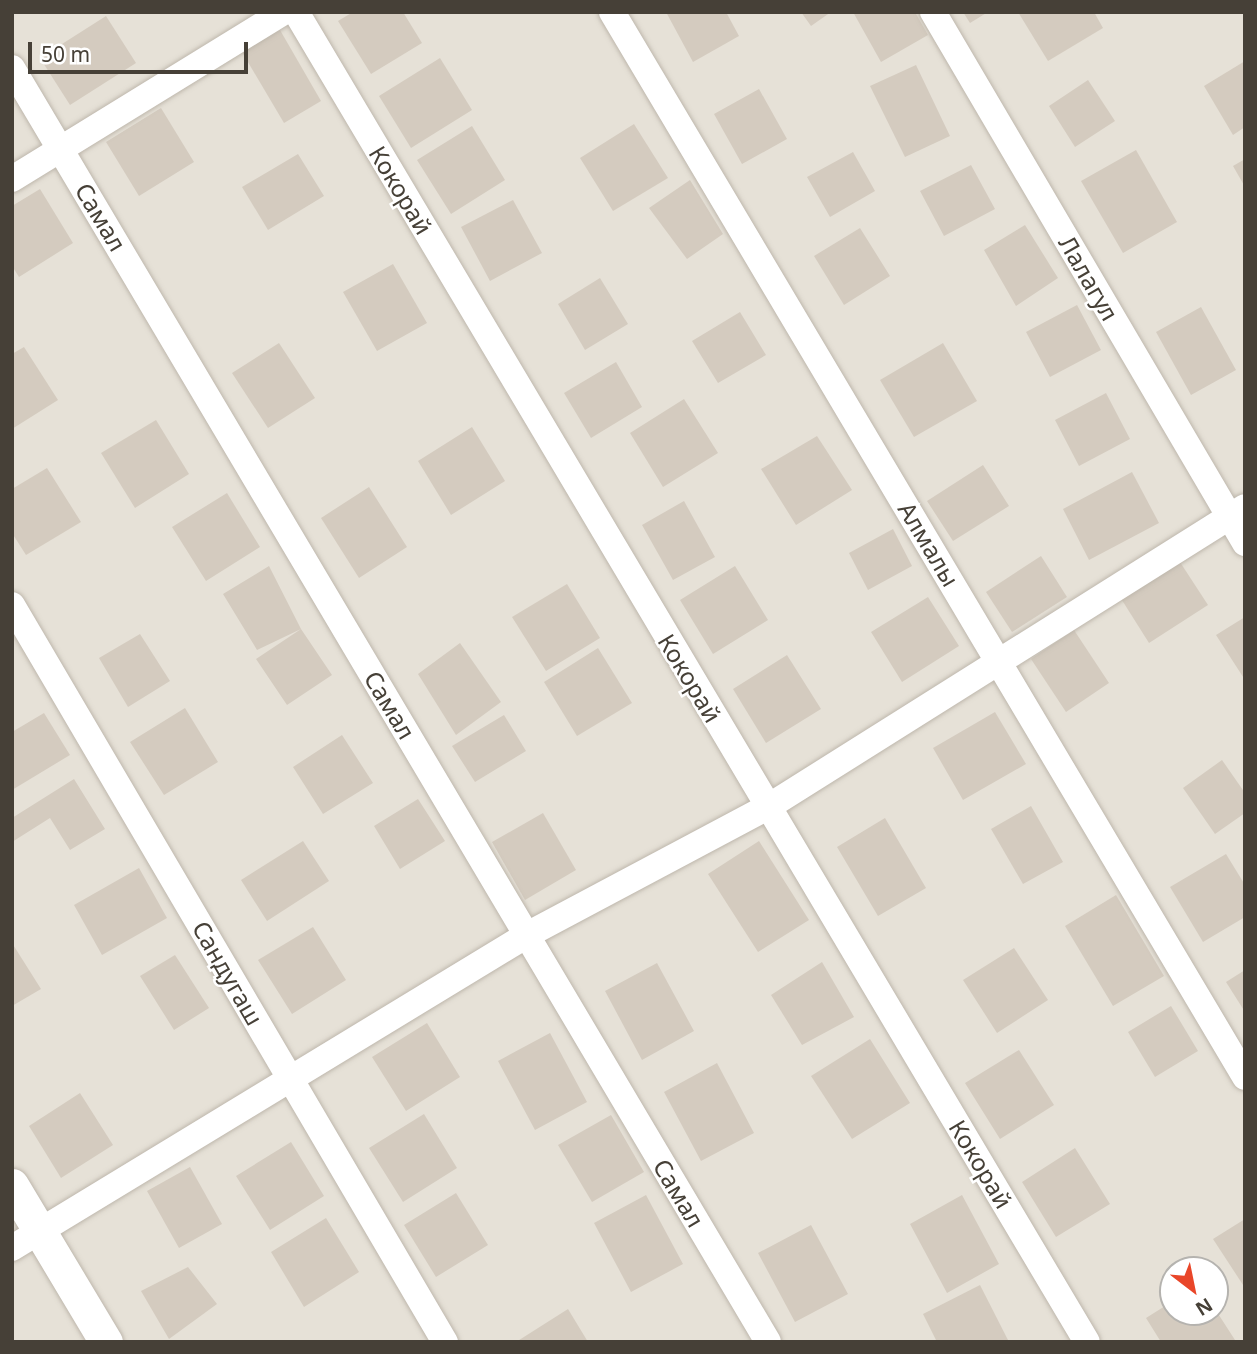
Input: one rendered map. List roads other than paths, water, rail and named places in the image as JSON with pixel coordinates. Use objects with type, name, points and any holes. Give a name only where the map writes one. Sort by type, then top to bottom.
[{"type":"street","points":[[12,179],[283,12]]},
{"type":"street","name":"Кокорай","points":[[296,12],[1087,1342]]},
{"type":"street","name":"Алмалы","points":[[612,12],[1245,1077]]},
{"type":"street","name":"Лалагул","points":[[933,12],[1237,512],[1245,543]]},
{"type":"street","name":"Самал","points":[[12,68],[768,1342]]},
{"type":"street","points":[[26,1239],[292,1082],[527,935],[768,807],[1237,512]]},
{"type":"street","name":"Сандугаш","points":[[12,605],[445,1342]]},
{"type":"street","points":[[12,1185],[26,1239],[106,1342]]}]
